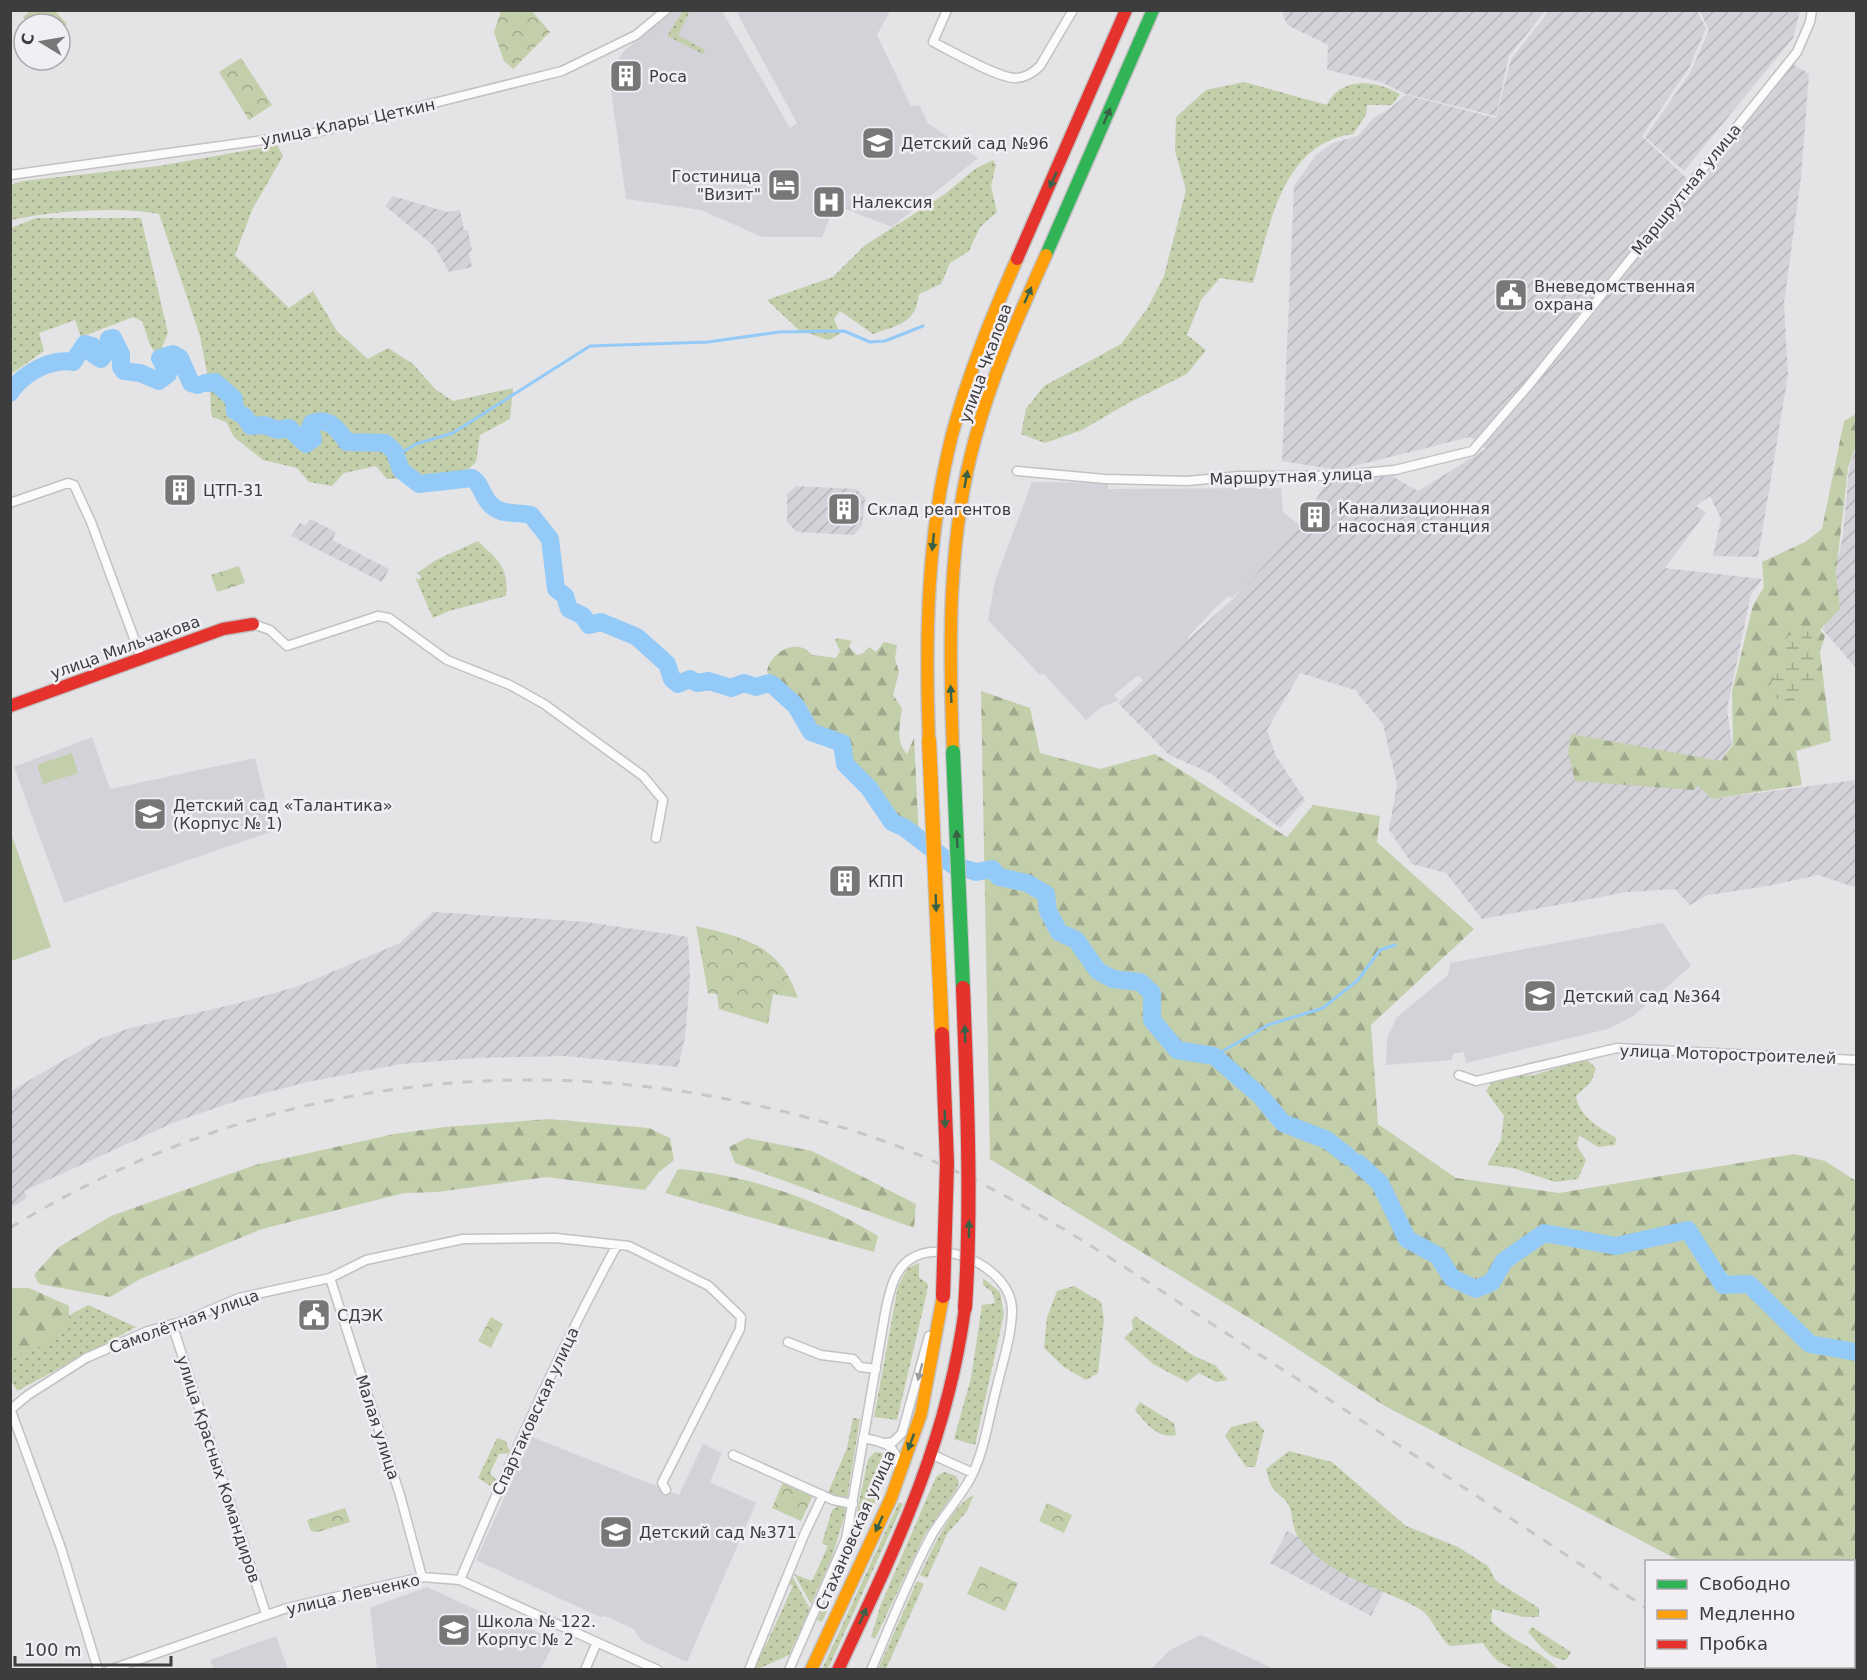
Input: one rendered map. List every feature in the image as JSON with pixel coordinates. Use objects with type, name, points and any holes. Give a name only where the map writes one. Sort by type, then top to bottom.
[{"type":"main road","name":"улица Чкалова","points":[[943,1296],[947,1163],[926,658],[930,568],[936,513],[958,415],[986,330],[1126,10]]},
{"type":"main road","name":"улица Чкалова","points":[[933,1455],[957,1369],[965,1308],[969,1246],[968,1119],[949,657],[952,568],[968,466],[1009,339],[1153,10]]},
{"type":"main road","name":"улица Мильчакова","points":[[10,706],[223,629],[253,624]]},
{"type":"main road","name":"Стахановская улица","points":[[811,1670],[901,1470],[921,1414],[943,1296]]},
{"type":"main road","points":[[838,1670],[933,1455]]},
{"type":"street","name":"улица Клары Цеткин","points":[[10,175],[314,133],[562,71],[636,35],[666,10]]},
{"type":"street","points":[[948,10],[933,42],[998,73],[1017,78],[1033,73],[1040,66],[1073,10]]},
{"type":"street","name":"Маршрутная улица","points":[[1017,471],[1077,477],[1187,481],[1240,476],[1331,476],[1395,470],[1472,451],[1536,376],[1797,52],[1810,22],[1812,10]]},
{"type":"street","points":[[10,503],[68,483],[74,484],[91,522],[141,657]]},
{"type":"street","points":[[253,624],[270,630],[287,646],[378,616],[389,618],[447,660],[510,685],[538,700],[643,776],[663,800],[656,838]]},
{"type":"street","name":"улица Моторостроителей","points":[[1459,1075],[1476,1081],[1617,1048],[1857,1060]]},
{"type":"street","name":"Самолётная улица","points":[[11,1409],[28,1395],[87,1358],[148,1331],[239,1298],[330,1278],[366,1260],[463,1239],[556,1238],[629,1246],[709,1286],[741,1317],[740,1329],[662,1483],[666,1490]]},
{"type":"street","name":"Спартаковская улица","points":[[460,1580],[493,1502],[586,1302],[617,1245]]},
{"type":"street","points":[[789,1670],[846,1539],[891,1287],[898,1272],[908,1260],[929,1252],[951,1255],[979,1265],[998,1279],[1011,1302],[1010,1329],[974,1473],[933,1534],[871,1670]]},
{"type":"street","name":"Малая улица","points":[[330,1278],[400,1495],[422,1577]]},
{"type":"street","points":[[863,1438],[885,1443],[896,1441],[902,1433],[943,1296]]},
{"type":"street","name":"улица Красных Командиров","points":[[172,1324],[266,1614]]},
{"type":"street","points":[[788,1342],[820,1355],[853,1359],[860,1367],[876,1369]]},
{"type":"street","points":[[11,1409],[61,1548],[98,1670]]},
{"type":"street","points":[[885,1443],[894,1450],[901,1470]]},
{"type":"street","points":[[733,1455],[823,1496],[853,1504]]},
{"type":"street","points":[[933,1455],[974,1473]]},
{"type":"street","points":[[749,1670],[804,1535],[823,1496]]},
{"type":"street","name":"улица Левченко","points":[[109,1670],[266,1614],[422,1577],[460,1580],[658,1670]]},
{"type":"street","points":[[585,1670],[597,1642]]},
{"type":"shaded area","points":[[672,11],[722,11],[790,128],[797,123],[736,11],[890,11],[877,35],[911,106],[919,105],[928,123],[978,158],[892,227],[835,205],[822,237],[762,237],[701,210],[626,199],[609,76],[623,52]]},
{"type":"shaded area","points":[[1282,11],[1545,11],[1509,56],[1496,116],[1406,94],[1381,82],[1327,70],[1328,45],[1287,25]]},
{"type":"shaded area","points":[[1549,11],[1697,11],[1706,28],[1689,68],[1642,136],[1697,188],[1791,63],[1809,74],[1801,177],[1784,303],[1788,375],[1758,557],[1713,556],[1721,519],[1710,496],[1696,506],[1706,512],[1665,568],[1762,579],[1751,594],[1727,709],[1732,743],[1720,762],[1571,734],[1698,786],[1712,799],[1856,780],[1856,879],[1854,887],[1818,875],[1768,886],[1708,895],[1690,905],[1675,889],[1627,892],[1482,919],[1446,873],[1412,864],[1389,830],[1397,784],[1383,724],[1355,690],[1300,673],[1267,730],[1276,756],[1305,800],[1280,828],[1210,773],[1169,755],[1118,703],[1233,599],[1302,525],[1326,482],[1390,475],[1418,491],[1486,449],[1483,446],[1600,301],[1479,442],[1470,437],[1338,470],[1282,461],[1294,186],[1316,155],[1333,143],[1358,136],[1374,117],[1387,111],[1406,95],[1496,118],[1511,59]]},
{"type":"shaded area","points":[[1700,11],[1800,11],[1793,38],[1684,171],[1645,137],[1690,73],[1709,30]]},
{"type":"shaded area","points":[[393,196],[447,212],[460,210],[464,230],[468,230],[472,267],[449,272],[434,246],[385,206]]},
{"type":"shaded area","points":[[1856,448],[1856,668],[1823,630],[1843,535],[1849,468]]},
{"type":"shaded area","points":[[1032,482],[1108,483],[1108,489],[1281,488],[1283,512],[1305,529],[1232,598],[1229,596],[1216,607],[1188,637],[1195,646],[1145,682],[1138,675],[1114,695],[1119,700],[1100,708],[1086,720],[1043,673],[1040,675],[988,620],[995,581]]},
{"type":"shaded area","points":[[796,486],[856,489],[865,498],[862,526],[854,535],[797,532],[787,522],[787,494]]},
{"type":"shaded area","points":[[310,519],[336,532],[332,540],[389,569],[382,582],[291,536],[300,523],[305,526]]},
{"type":"shaded area","name":"Детский сад «Талантика» (Корпус № 1)","points":[[92,737],[110,789],[255,758],[273,831],[64,903],[14,767]]},
{"type":"shaded area","points":[[433,912],[587,922],[688,937],[690,976],[685,1037],[678,1067],[565,1056],[476,1058],[401,1064],[307,1082],[239,1100],[175,1122],[24,1191],[27,1198],[11,1208],[11,1091],[100,1039],[130,1028],[235,1004],[299,986],[400,943]]},
{"type":"shaded area","name":"Детский сад №364","points":[[1663,923],[1691,966],[1633,1016],[1608,1029],[1466,1063],[1464,1052],[1453,1054],[1452,1060],[1386,1065],[1387,1038],[1397,1017],[1448,975],[1450,963]]},
{"type":"shaded area","name":"Детский сад №371","points":[[532,1437],[679,1495],[703,1444],[722,1453],[710,1482],[756,1503],[687,1662],[642,1641],[634,1629],[605,1616],[600,1617],[476,1560]]},
{"type":"shaded area","points":[[1287,1531],[1388,1584],[1371,1616],[1270,1563]]},
{"type":"shaded area","name":"Школа № 122. Корпус № 2","points":[[427,1587],[503,1622],[506,1616],[555,1641],[541,1669],[377,1669],[370,1608]]},
{"type":"shaded area","points":[[1201,1635],[1274,1669],[1151,1669],[1170,1650]]},
{"type":"shaded area","points":[[276,1636],[288,1669],[214,1669],[210,1660]]},
{"type":"green space","points":[[531,10],[550,32],[513,69],[504,61],[494,32],[501,11]]},
{"type":"green space","points":[[55,11],[56,12],[29,12]]},
{"type":"green space","points":[[683,11],[690,11],[678,35],[705,50],[703,54],[667,36]]},
{"type":"green space","points":[[241,58],[272,105],[249,120],[219,72]]},
{"type":"green space","points":[[1244,82],[1327,105],[1333,95],[1341,89],[1360,83],[1381,86],[1400,94],[1392,105],[1367,105],[1366,115],[1353,134],[1329,141],[1310,153],[1295,170],[1273,213],[1253,283],[1220,278],[1201,300],[1187,335],[1206,350],[1187,374],[1130,402],[1082,430],[1045,443],[1021,434],[1026,409],[1044,386],[1121,344],[1147,309],[1164,276],[1186,190],[1175,151],[1176,117],[1206,90]]},
{"type":"green space","points":[[277,145],[283,156],[252,210],[235,255],[289,308],[313,291],[337,331],[368,359],[388,348],[413,364],[435,389],[453,401],[513,388],[510,419],[480,435],[476,462],[450,487],[422,478],[387,479],[376,466],[344,473],[332,486],[309,482],[297,468],[263,460],[234,437],[226,422],[213,417],[211,413],[210,389],[200,336],[159,214],[124,210],[85,211],[11,220],[11,185],[23,181],[159,166]]},
{"type":"green space","points":[[993,160],[996,165],[991,186],[997,212],[980,227],[969,251],[950,263],[941,284],[919,294],[914,312],[904,322],[873,334],[840,311],[834,319],[840,334],[828,340],[799,330],[767,300],[833,277],[864,246],[945,194],[975,169]]},
{"type":"green space","points":[[36,218],[141,218],[168,333],[162,347],[164,353],[158,357],[150,345],[142,321],[133,317],[81,337],[75,320],[39,333],[44,351],[11,374],[11,228]]},
{"type":"green space","points":[[1856,414],[1856,445],[1848,468],[1836,573],[1840,609],[1820,630],[1825,636],[1820,652],[1831,741],[1796,751],[1802,785],[1712,799],[1698,786],[1693,790],[1575,781],[1568,752],[1571,734],[1721,761],[1733,744],[1732,692],[1753,605],[1764,587],[1762,562],[1805,542],[1822,529],[1844,421]]},
{"type":"green space","points":[[478,541],[501,565],[506,578],[506,596],[449,611],[433,618],[415,577],[419,580],[421,576],[417,573],[436,560]]},
{"type":"green space","points":[[239,566],[245,583],[217,592],[211,575]]},
{"type":"green space","points":[[1804,628],[1813,640],[1816,649],[1817,669],[1813,686],[1804,695],[1771,699],[1768,689],[1776,673],[1788,665],[1787,655],[1779,647],[1788,636]]},
{"type":"green space","points":[[837,638],[852,641],[849,647],[857,655],[862,654],[869,647],[876,652],[884,642],[897,645],[895,659],[899,672],[893,695],[902,708],[900,738],[907,754],[914,738],[919,838],[905,825],[893,820],[869,784],[848,763],[846,743],[811,728],[798,704],[785,691],[781,683],[773,681],[767,672],[778,653],[792,647],[806,649],[812,655],[836,658],[840,651],[835,640]]},
{"type":"green space","points":[[981,691],[1030,708],[1040,753],[1100,769],[1155,754],[1287,837],[1313,805],[1380,816],[1377,842],[1474,929],[1371,1025],[1378,1124],[1456,1178],[1559,1193],[1794,1154],[1825,1161],[1856,1181],[1856,1662],[1855,1560],[1678,1560],[1385,1406],[1267,1329],[990,1159]]},
{"type":"green space","points":[[72,753],[78,773],[43,784],[37,765]]},
{"type":"green space","points":[[11,833],[51,947],[10,961]]},
{"type":"green space","points":[[696,926],[746,940],[771,955],[782,966],[798,998],[773,994],[768,1024],[719,1009],[717,994],[708,993]]},
{"type":"green space","points":[[1586,1059],[1596,1068],[1591,1082],[1576,1096],[1578,1103],[1585,1116],[1616,1138],[1615,1145],[1598,1147],[1579,1135],[1577,1146],[1586,1160],[1578,1179],[1555,1182],[1513,1168],[1487,1165],[1501,1140],[1504,1116],[1486,1091],[1491,1083],[1510,1076],[1534,1075]]},
{"type":"green space","points":[[549,1119],[649,1128],[670,1138],[674,1160],[659,1172],[645,1190],[547,1177],[438,1192],[404,1193],[262,1229],[140,1279],[110,1297],[39,1284],[34,1275],[59,1247],[111,1216],[255,1165],[394,1134],[445,1127]]},
{"type":"green space","points":[[747,1138],[812,1151],[916,1204],[914,1228],[735,1163],[729,1147]]},
{"type":"green space","points":[[678,1169],[756,1183],[807,1200],[878,1236],[874,1252],[665,1193]]},
{"type":"green space","points":[[919,1263],[919,1277],[928,1284],[897,1420],[874,1417],[898,1286],[908,1268]]},
{"type":"green space","points":[[983,1278],[1000,1292],[1004,1314],[975,1445],[954,1439],[971,1378],[982,1305],[995,1303],[992,1292],[983,1285]]},
{"type":"green space","points":[[1074,1286],[1101,1302],[1104,1319],[1098,1373],[1086,1380],[1064,1367],[1044,1348],[1047,1317],[1057,1291]]},
{"type":"green space","points":[[11,1288],[29,1288],[69,1306],[69,1328],[50,1343],[11,1357]]},
{"type":"green space","points":[[88,1305],[136,1327],[17,1391],[11,1380],[10,1348]]},
{"type":"green space","points":[[1135,1316],[1194,1356],[1215,1365],[1228,1380],[1216,1382],[1199,1373],[1187,1382],[1153,1364],[1124,1338],[1133,1329],[1132,1320]]},
{"type":"green space","points":[[491,1317],[503,1324],[491,1348],[478,1341]]},
{"type":"green space","points":[[1140,1402],[1174,1423],[1176,1435],[1163,1435],[1148,1425],[1135,1410]]},
{"type":"green space","points":[[853,1418],[860,1419],[847,1499],[827,1495],[847,1448]]},
{"type":"green space","points":[[1256,1421],[1264,1431],[1255,1467],[1246,1467],[1225,1436],[1231,1427]]},
{"type":"green space","points":[[497,1438],[506,1441],[510,1453],[499,1454],[490,1473],[498,1482],[494,1488],[478,1478]]},
{"type":"green space","points":[[1289,1451],[1332,1462],[1406,1526],[1458,1547],[1488,1566],[1496,1581],[1539,1608],[1539,1617],[1524,1617],[1492,1609],[1491,1621],[1558,1669],[1515,1669],[1498,1661],[1483,1643],[1450,1646],[1428,1616],[1418,1608],[1355,1580],[1312,1552],[1299,1538],[1288,1504],[1271,1485],[1266,1469]]},
{"type":"green space","points":[[875,1452],[887,1454],[891,1466],[822,1622],[817,1620],[850,1545],[868,1459]]},
{"type":"green space","points":[[944,1472],[956,1476],[959,1482],[956,1490],[925,1534],[875,1639],[871,1637],[881,1604],[936,1477]]},
{"type":"green space","points":[[784,1480],[814,1493],[801,1521],[772,1508]]},
{"type":"green space","points":[[974,1495],[967,1511],[947,1534],[927,1578],[920,1575],[950,1519],[966,1500]]},
{"type":"green space","points":[[899,1502],[903,1504],[828,1669],[822,1669]]},
{"type":"green space","points":[[1047,1503],[1072,1515],[1064,1533],[1039,1521]]},
{"type":"green space","points":[[840,1504],[847,1508],[832,1557],[811,1604],[794,1574],[812,1581],[828,1546],[822,1543],[832,1510]]},
{"type":"green space","points":[[345,1508],[350,1522],[318,1532],[311,1531],[307,1520]]},
{"type":"green space","points":[[980,1566],[1018,1583],[1005,1611],[967,1594]]},
{"type":"green space","points":[[789,1570],[810,1609],[789,1655],[758,1669],[749,1670],[758,1644],[765,1647],[793,1586],[784,1581]]},
{"type":"green space","points":[[917,1581],[924,1584],[886,1669],[878,1669]]},
{"type":"green space","points":[[1532,1627],[1571,1652],[1566,1660],[1554,1657],[1544,1650],[1528,1632]]},
{"type":"waterway","points":[[396,456],[416,444],[453,433],[590,346],[708,342],[779,332],[844,331],[870,342],[885,341],[923,326]]},
{"type":"waterway","points":[[10,393],[15,386],[37,369],[55,362],[73,362],[85,344],[92,346],[94,355],[101,359],[106,353],[109,339],[113,338],[121,354],[121,367],[124,371],[140,373],[159,381],[168,374],[160,358],[173,354],[180,358],[191,383],[198,385]]},
{"type":"waterway","points":[[205,383],[215,382],[234,399],[235,411],[244,416],[251,426],[265,425],[277,430],[289,428],[306,444],[313,439],[310,428],[312,423],[329,423],[347,442],[385,443],[394,451],[401,470],[419,484],[472,478],[495,508],[506,512],[531,515],[550,539],[556,589],[565,596],[569,609],[583,616],[589,625],[601,622],[637,637],[667,664],[672,679],[678,684],[690,679],[697,683],[709,681],[731,688],[744,683],[756,687],[769,683],[773,685],[796,706],[811,732],[842,743],[845,764],[869,788],[892,822],[905,828],[953,865],[976,872],[992,869],[999,877],[1027,883],[1046,894],[1048,911],[1059,932],[1076,940],[1098,971],[1113,979],[1140,982],[1152,993],[1152,1020],[1177,1050],[1214,1056],[1257,1093]]},
{"type":"waterway","points":[[1214,1056],[1268,1025],[1323,1008],[1358,980],[1380,950],[1395,945]]},
{"type":"waterway","points":[[1262,1098],[1283,1123],[1327,1140],[1349,1157]]},
{"type":"waterway","points":[[1358,1163],[1380,1183],[1407,1239],[1438,1256],[1452,1278],[1476,1289],[1492,1282],[1504,1261],[1544,1233],[1616,1246],[1688,1230],[1723,1285],[1749,1284],[1810,1344],[1856,1352]]},
{"type":"railway","points":[[10,1228],[96,1181],[185,1143],[276,1113],[368,1093],[463,1082],[558,1080],[654,1088],[773,1109],[882,1140],[1004,1195],[1080,1239],[1155,1287],[1645,1607]]},
{"type":"traffic: fast","points":[[1046,255],[1153,10]]},
{"type":"traffic: fast","points":[[953,752],[963,988]]},
{"type":"traffic: slow","points":[[953,752],[952,594],[959,516],[966,477],[982,415],[998,368],[1046,255]]},
{"type":"traffic: slow","points":[[929,740],[928,625],[937,510],[958,412],[973,368],[1017,259]]},
{"type":"traffic: slow","points":[[929,740],[942,1034]]},
{"type":"traffic: slow","points":[[811,1670],[891,1498],[921,1414],[943,1296]]},
{"type":"traffic: jam","points":[[1017,259],[1126,10]]},
{"type":"traffic: jam","points":[[10,706],[223,629],[253,624]]},
{"type":"traffic: jam","points":[[963,988],[968,1188],[965,1308]]},
{"type":"traffic: jam","points":[[942,1034],[947,1163],[943,1296]]},
{"type":"traffic: jam","points":[[838,1670],[898,1538],[932,1450],[957,1358],[965,1308]]},
{"type":"place","name":"Роса","points":[[626,76]]},
{"type":"place","name":"Детский сад №96","points":[[878,143]]},
{"type":"place","name":"Гостиница \"Визит\"","points":[[784,185]]},
{"type":"place","name":"Налексия","points":[[829,202]]},
{"type":"place","name":"Вневедомственная охрана","points":[[1511,295]]},
{"type":"place","name":"ЦТП-31","points":[[180,490]]},
{"type":"place","name":"Склад реагентов","points":[[844,509]]},
{"type":"place","name":"Канализационная насосная станция","points":[[1315,517]]},
{"type":"place","name":"Детский сад «Талантика» (Корпус № 1)","points":[[150,814]]},
{"type":"place","name":"КПП","points":[[845,881]]},
{"type":"place","name":"Детский сад №364","points":[[1540,996]]},
{"type":"place","name":"СДЭК","points":[[314,1315]]},
{"type":"place","name":"Детский сад №371","points":[[616,1532]]},
{"type":"place","name":"Школа № 122. Корпус № 2","points":[[454,1630]]}]
